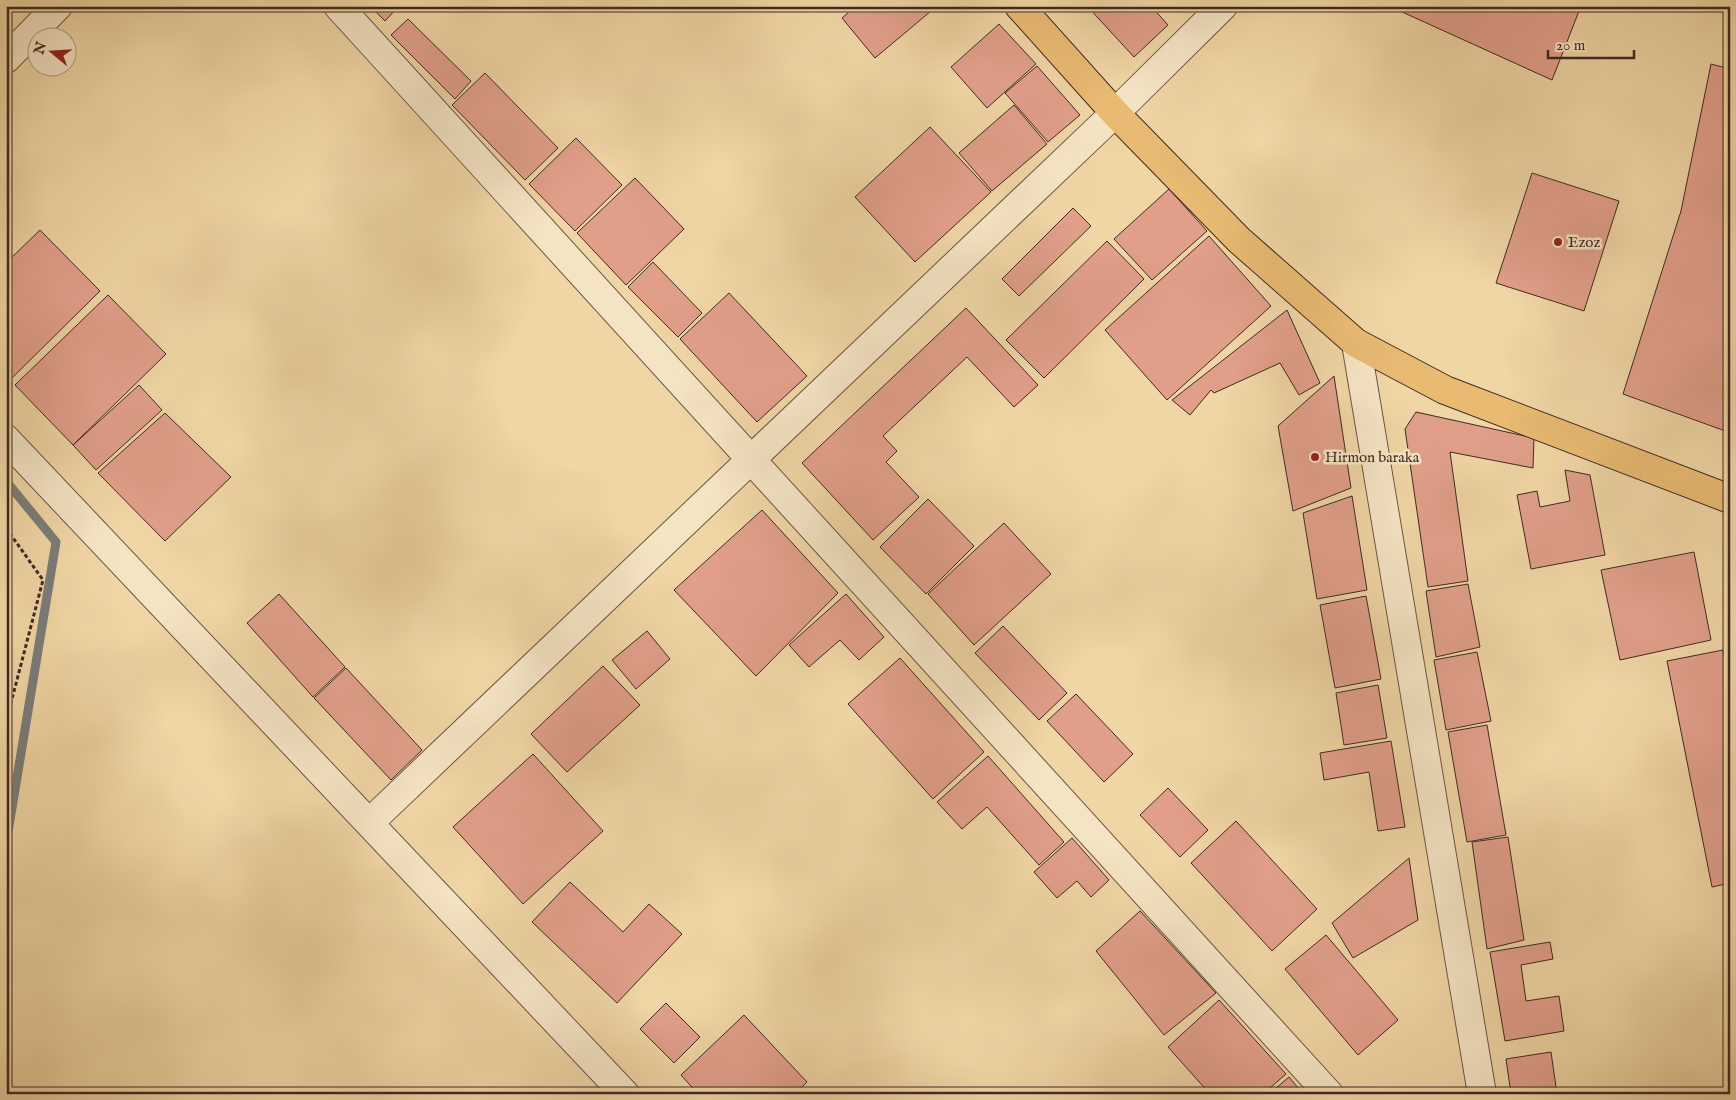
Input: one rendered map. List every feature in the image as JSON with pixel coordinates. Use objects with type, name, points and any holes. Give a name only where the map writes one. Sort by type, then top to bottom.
[{"type":"main road","points":[[1019,6],[1115,113],[1239,240],[1356,343],[1444,390],[1730,499]]},
{"type":"street","points":[[6,59],[58,6]]},
{"type":"street","points":[[338,6],[1329,1094]]},
{"type":"street","points":[[369,823],[1115,113],[1223,6]]},
{"type":"street","points":[[1356,343],[1482,1094]]},
{"type":"street","points":[[6,439],[625,1094]]},
{"type":"path","points":[[6,528],[43,580],[6,722]]},
{"type":"building","points":[[370,6],[399,6],[385,21]]},
{"type":"building","points":[[856,6],[937,6],[875,58],[842,18]]},
{"type":"building","points":[[1087,6],[1151,6],[1168,25],[1134,57]]},
{"type":"building","points":[[1389,6],[1581,6],[1552,80]]},
{"type":"building","points":[[408,19],[471,81],[455,99],[391,35]]},
{"type":"building","points":[[999,24],[1036,64],[987,108],[951,67]]},
{"type":"building","points":[[1711,64],[1730,69],[1730,426],[1728,432],[1623,394],[1681,211]]},
{"type":"building","points":[[1037,66],[1080,115],[1048,142],[1005,93]]},
{"type":"building","points":[[485,73],[558,148],[525,180],[452,105]]},
{"type":"building","points":[[1014,105],[1047,144],[992,191],[959,153]]},
{"type":"building","points":[[930,127],[991,192],[915,262],[855,197]]},
{"type":"building","points":[[576,138],[622,185],[575,231],[529,184]]},
{"type":"building","name":"Ezoz","points":[[1532,173],[1619,201],[1584,311],[1496,283]]},
{"type":"building","points":[[635,178],[684,229],[626,285],[577,233]]},
{"type":"building","points":[[1169,189],[1207,231],[1152,280],[1114,239]]},
{"type":"building","points":[[1073,208],[1091,226],[1019,296],[1002,279]]},
{"type":"building","points":[[40,230],[100,291],[10,380],[6,376],[6,263]]},
{"type":"building","points":[[1209,236],[1271,306],[1167,400],[1105,330]]},
{"type":"building","points":[[1107,241],[1144,279],[1044,378],[1006,340]]},
{"type":"building","points":[[653,262],[702,313],[678,337],[628,287]]},
{"type":"building","points":[[729,293],[807,376],[757,422],[680,339]]},
{"type":"building","points":[[108,295],[166,354],[73,445],[15,385]]},
{"type":"building","points":[[966,308],[1038,385],[1014,407],[967,357],[883,436],[897,451],[886,462],[919,497],[873,540],[802,463]]},
{"type":"building","points":[[1287,310],[1320,383],[1299,395],[1280,363],[1214,393],[1211,390],[1190,415],[1172,400]]},
{"type":"building","name":"Hirmon baraka","points":[[1334,376],[1351,488],[1293,511],[1278,426]]},
{"type":"building","points":[[139,385],[162,410],[96,470],[73,445]]},
{"type":"building","points":[[1416,412],[1534,438],[1533,468],[1450,452],[1468,581],[1428,587],[1405,429]]},
{"type":"building","points":[[165,413],[231,477],[165,541],[98,473]]},
{"type":"building","points":[[1565,470],[1590,475],[1605,555],[1531,569],[1517,495],[1537,491],[1540,507],[1570,501]]},
{"type":"building","points":[[1352,496],[1367,590],[1317,599],[1303,513]]},
{"type":"building","points":[[928,499],[974,546],[926,594],[880,547]]},
{"type":"building","points":[[762,510],[838,593],[756,676],[674,590]]},
{"type":"building","points":[[1004,523],[1051,574],[974,645],[928,594]]},
{"type":"building","points":[[1694,552],[1711,640],[1620,660],[1601,570]]},
{"type":"building","points":[[1468,584],[1480,647],[1436,657],[1426,591]]},
{"type":"building","points":[[279,594],[345,667],[313,697],[247,623]]},
{"type":"building","points":[[846,594],[884,637],[859,660],[840,640],[809,667],[789,645]]},
{"type":"building","points":[[1366,596],[1381,679],[1335,688],[1320,605]]},
{"type":"building","points":[[1003,626],[1067,693],[1039,720],[975,653]]},
{"type":"building","points":[[647,631],[670,659],[636,689],[612,660]]},
{"type":"building","points":[[1723,650],[1730,685],[1730,883],[1712,887],[1667,661]]},
{"type":"building","points":[[1477,652],[1491,721],[1446,730],[1434,660]]},
{"type":"building","points":[[900,658],[984,752],[933,799],[848,704]]},
{"type":"building","points":[[603,666],[640,705],[567,772],[531,734]]},
{"type":"building","points":[[346,668],[422,750],[391,780],[314,698]]},
{"type":"building","points":[[1378,685],[1387,738],[1344,745],[1336,693]]},
{"type":"building","points":[[1076,694],[1133,754],[1104,782],[1047,721]]},
{"type":"building","points":[[1487,725],[1506,835],[1467,842],[1448,732]]},
{"type":"building","points":[[1391,741],[1405,827],[1378,831],[1369,772],[1324,780],[1320,753]]},
{"type":"building","points":[[533,754],[603,831],[523,904],[453,827]]},
{"type":"building","points":[[988,756],[1064,842],[1039,865],[987,807],[962,829],[937,802]]},
{"type":"building","points":[[1168,788],[1208,830],[1180,857],[1140,815]]},
{"type":"building","points":[[1236,821],[1317,909],[1272,951],[1191,863]]},
{"type":"building","points":[[1508,837],[1524,940],[1487,949],[1472,842]]},
{"type":"building","points":[[1072,838],[1109,880],[1091,897],[1077,881],[1057,898],[1034,872]]},
{"type":"building","points":[[1409,858],[1418,920],[1353,958],[1332,923]]},
{"type":"building","points":[[570,882],[623,932],[649,904],[682,934],[617,1003],[532,922]]},
{"type":"building","points":[[1140,911],[1216,993],[1164,1035],[1096,951]]},
{"type":"building","points":[[1326,935],[1398,1020],[1358,1055],[1285,969]]},
{"type":"building","points":[[1550,942],[1553,959],[1521,965],[1526,1001],[1559,996],[1564,1031],[1505,1041],[1490,952]]},
{"type":"building","points":[[1219,1000],[1286,1074],[1263,1094],[1210,1094],[1168,1047]]},
{"type":"building","points":[[666,1003],[700,1037],[674,1063],[640,1029]]},
{"type":"building","points":[[744,1015],[807,1082],[795,1094],[698,1094],[681,1075]]},
{"type":"building","points":[[1551,1052],[1557,1094],[1511,1094],[1506,1059]]},
{"type":"building","points":[[1289,1077],[1303,1094],[1269,1094]]},
{"type":"waterway","points":[[6,481],[56,542],[6,844]]},
{"type":"place","name":"Ezoz","points":[[1558,242]]},
{"type":"place","name":"Hirmon baraka","points":[[1315,457]]}]
